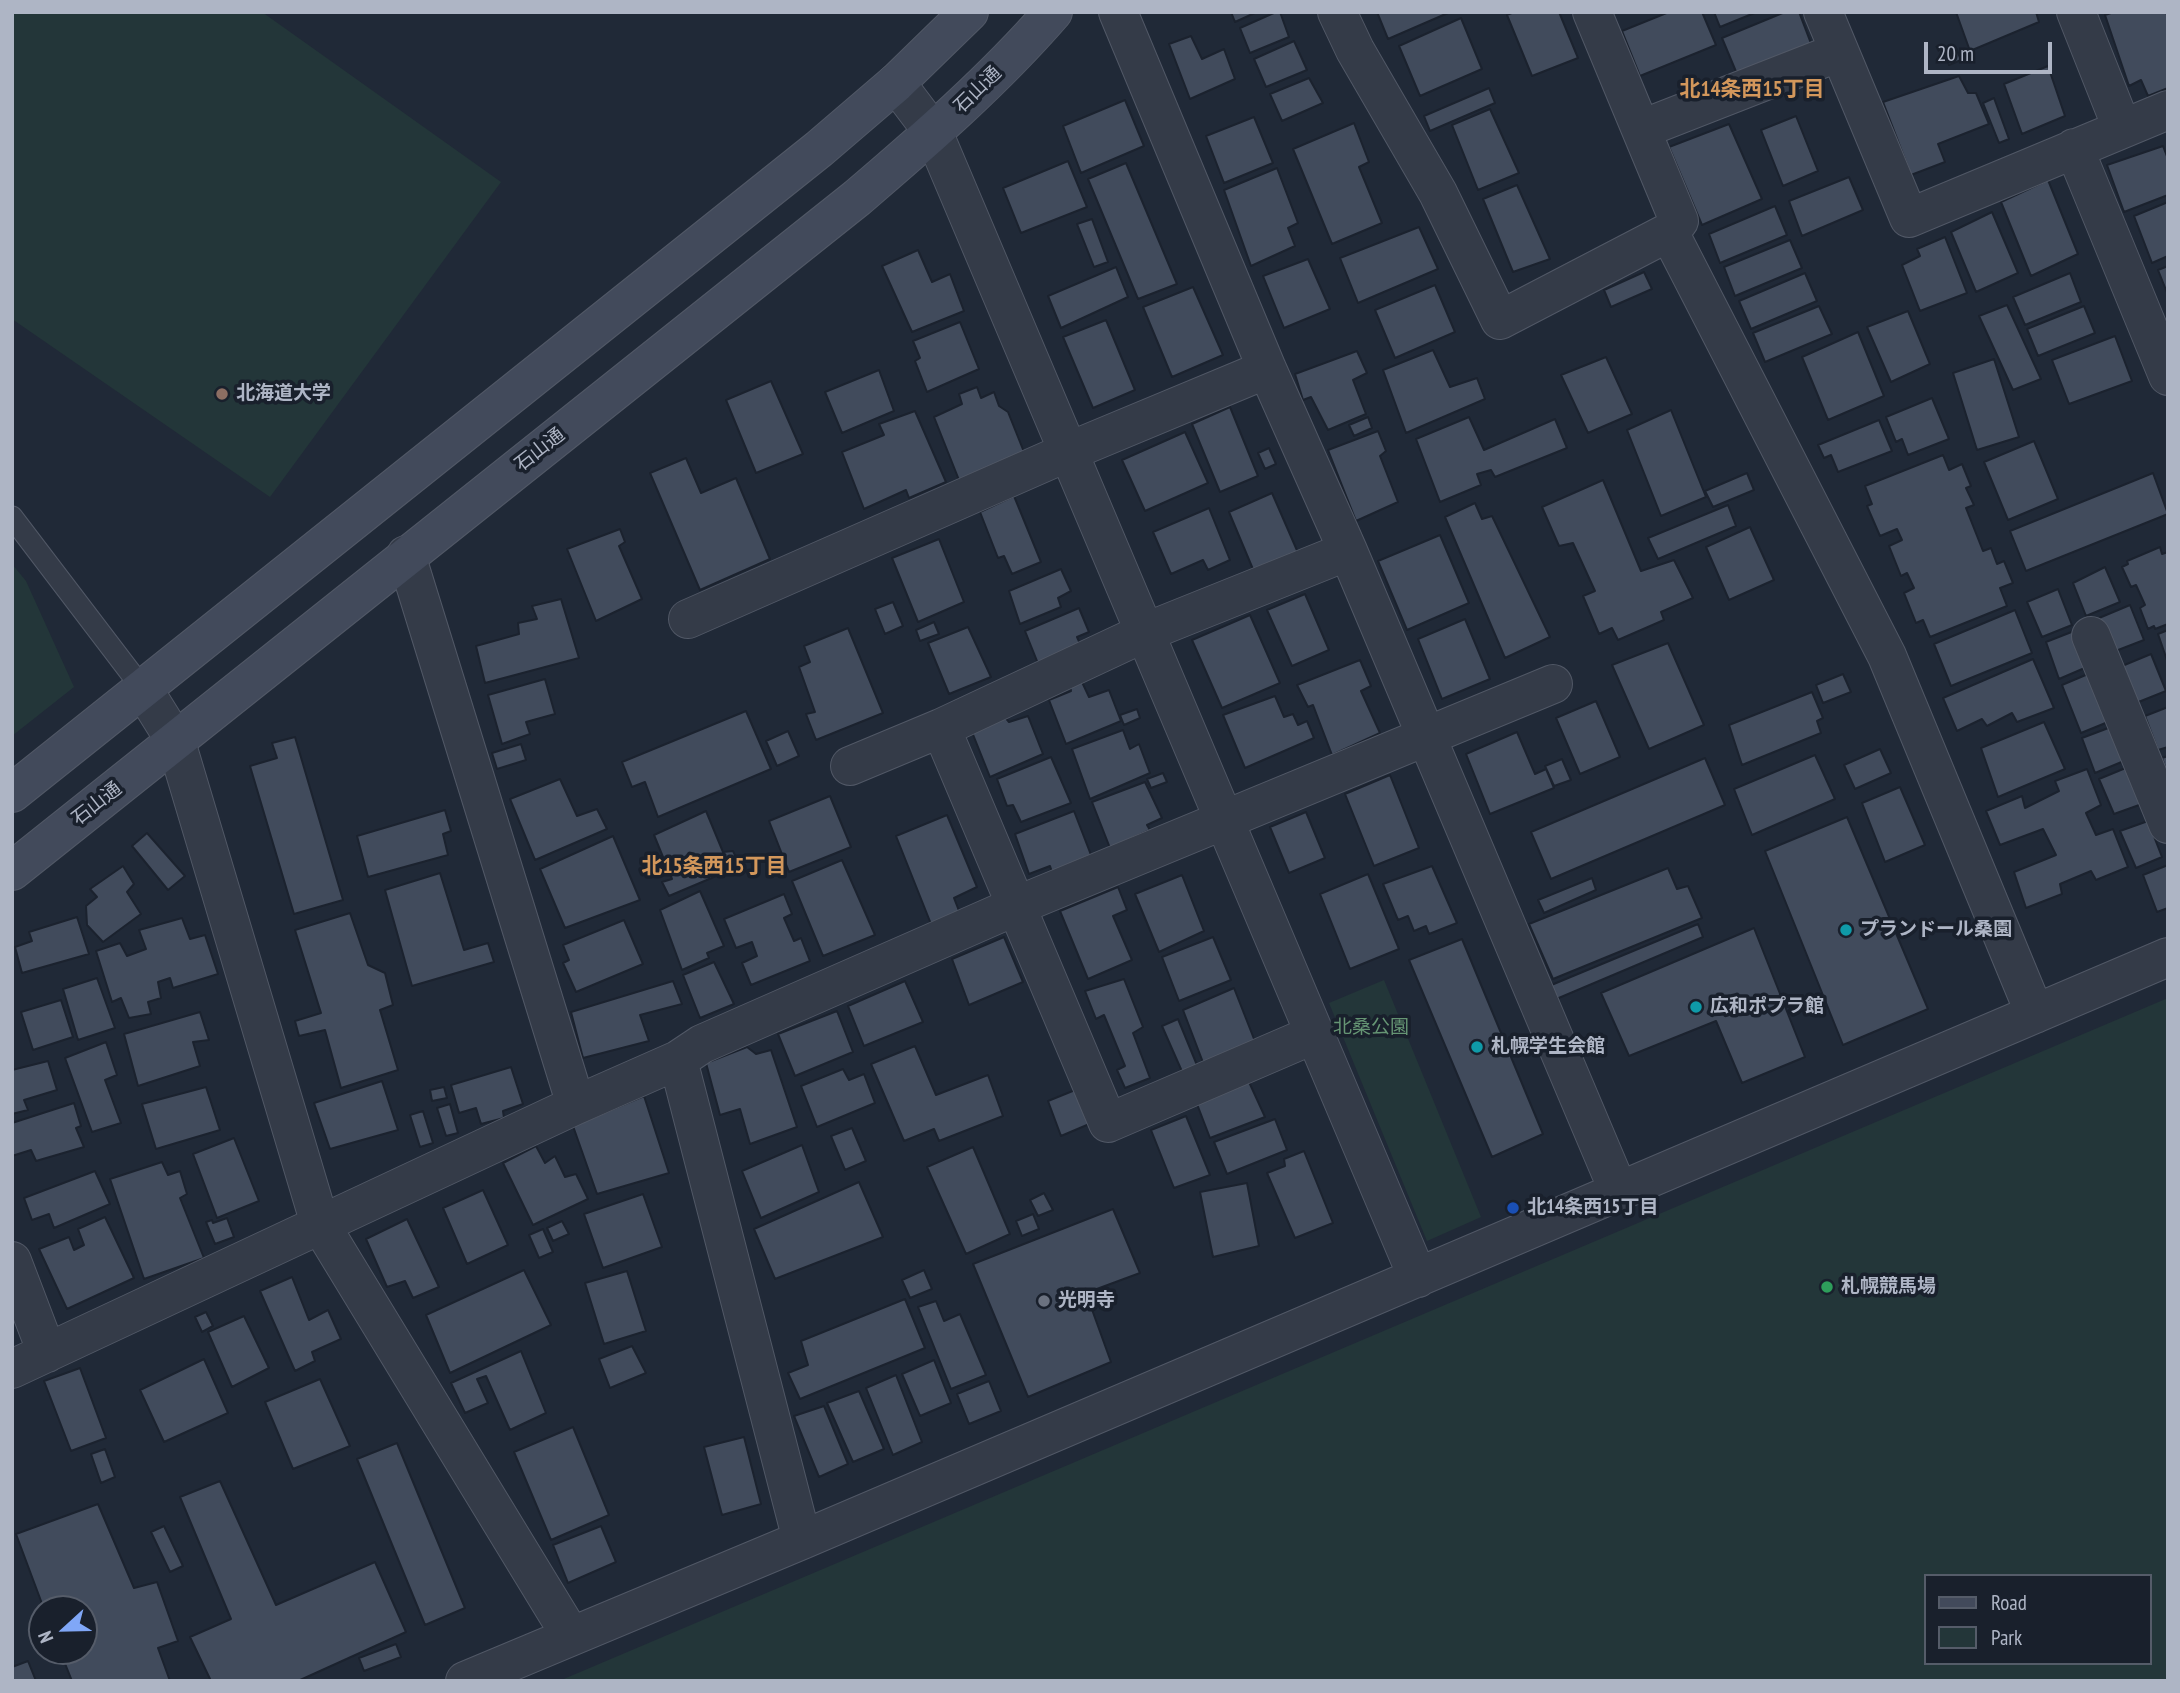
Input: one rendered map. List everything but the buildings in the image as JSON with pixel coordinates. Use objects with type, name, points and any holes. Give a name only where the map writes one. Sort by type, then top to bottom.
[{"type":"main road","points":[[12,793],[808,158],[897,83],[969,12]]},
{"type":"main road","name":"石山通","points":[[12,871],[857,198],[933,132],[1022,47],[1054,12]]},
{"type":"street","points":[[1118,12],[1267,369],[1348,551],[1619,1192]]},
{"type":"street","points":[[1337,12],[1355,50],[1438,193],[1500,320],[1670,232],[1679,221],[1592,12]]},
{"type":"street","points":[[1823,12],[1909,218],[2168,110]]},
{"type":"street","points":[[2076,12],[2122,128]]},
{"type":"street","points":[[1642,129],[1839,52]]},
{"type":"street","points":[[897,83],[933,132],[1418,1278]]},
{"type":"street","points":[[2074,148],[2168,376]]},
{"type":"street","points":[[1670,232],[1887,656],[2035,1014]]},
{"type":"street","points":[[688,619],[1070,451],[1267,369]]},
{"type":"street","points":[[850,766],[941,728],[1146,632],[1348,551]]},
{"type":"street","points":[[406,555],[576,1105]]},
{"type":"street","points":[[2091,636],[2168,824]]},
{"type":"street","points":[[12,1369],[576,1105],[678,1060],[702,1044],[1016,906],[1553,684]]},
{"type":"street","points":[[143,689],[176,742],[320,1224],[571,1636]]},
{"type":"street","points":[[941,728],[1108,1123],[1315,1034]]},
{"type":"street","points":[[465,1681],[2168,957]]},
{"type":"street","points":[[678,1060],[802,1540]]},
{"type":"street","points":[[12,1261],[47,1353]]},
{"type":"lane","points":[[12,517],[143,689]]},
{"type":"green space","points":[[12,12],[262,12],[501,182],[270,497],[12,319]]},
{"type":"green space","points":[[12,564],[26,581],[74,687],[12,736]]},
{"type":"green space","name":"北桑公園","points":[[1384,980],[1481,1217],[1427,1241],[1329,1003]]},
{"type":"green space","name":"札幌競馬場","points":[[2168,998],[2168,1681],[559,1681]]},
{"type":"place","name":"北海道大学","points":[[222,394]]},
{"type":"place","name":"プランドール桑園","points":[[1846,930]]},
{"type":"place","name":"広和ポプラ館","points":[[1696,1007]]},
{"type":"place","name":"札幌学生会館","points":[[1477,1047]]},
{"type":"place","name":"北14条西15丁目","points":[[1513,1208]]},
{"type":"place","name":"札幌競馬場","points":[[1827,1287]]},
{"type":"place","name":"光明寺","points":[[1044,1301]]},
{"type":"district","name":"北14条西15丁目","points":[[1752,90]]},
{"type":"district","name":"北15条西15丁目","points":[[714,867]]}]
